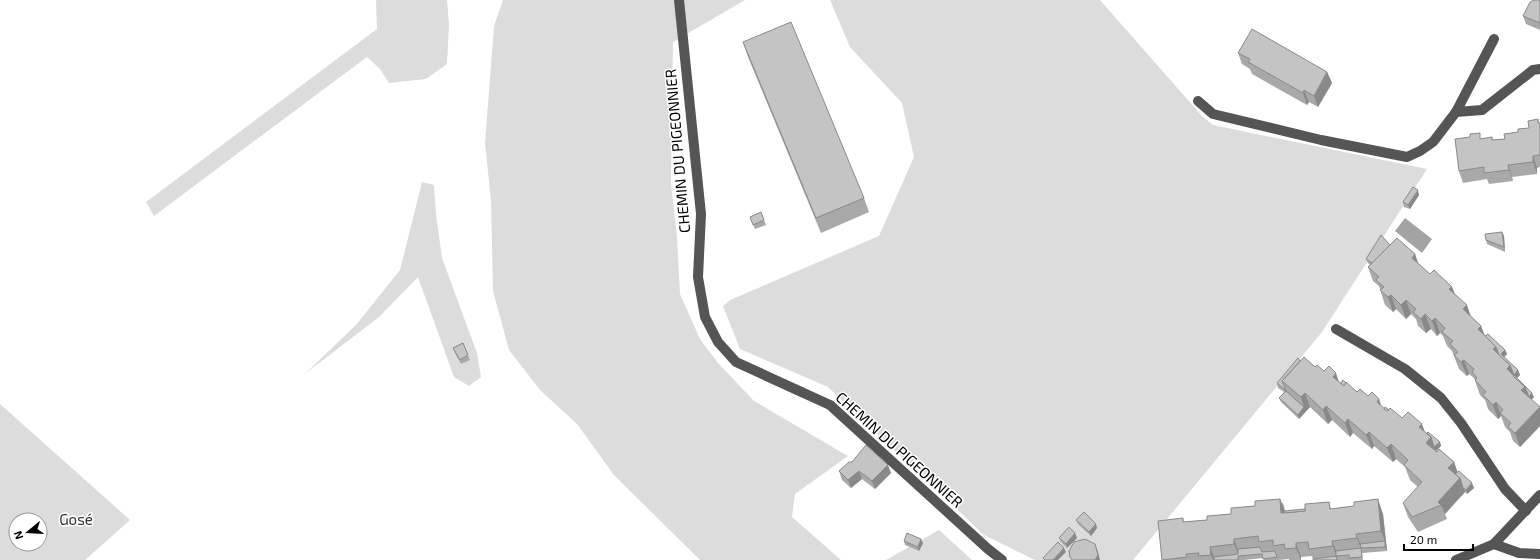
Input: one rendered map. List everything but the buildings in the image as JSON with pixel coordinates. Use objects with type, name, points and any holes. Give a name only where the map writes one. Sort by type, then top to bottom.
[{"type":"street","name":"CHEMIN DU PIGEONNIER","points":[[679,0],[701,214],[698,277],[705,317],[718,342],[736,362],[830,405],[988,549],[1002,560]]},
{"type":"street","points":[[1198,101],[1213,114],[1336,143],[1407,157],[1420,151],[1432,142],[1456,112],[1494,39]]},
{"type":"street","points":[[1456,112],[1482,110],[1533,70],[1540,69]]},
{"type":"street","points":[[1336,329],[1405,369],[1441,398],[1461,423],[1505,488],[1526,511]]},
{"type":"street","points":[[1456,560],[1494,544],[1540,495]]},
{"type":"street","points":[[1494,544],[1519,553],[1540,554]]},
{"type":"green space","points":[[376,0],[447,0],[449,24],[447,64],[426,79],[389,83],[380,69],[367,57],[154,216],[146,202],[377,29]]},
{"type":"green space","points":[[503,0],[745,0],[673,42],[671,184],[677,237],[680,294],[700,339],[718,363],[754,401],[848,456],[795,494],[792,517],[841,560],[700,560],[614,475],[577,424],[540,390],[509,350],[493,291],[491,201],[485,143],[494,26]]},
{"type":"green space","points":[[830,0],[1100,0],[1202,116],[1213,125],[1427,169],[1322,332],[1133,560],[1035,560],[984,535],[828,387],[740,349],[723,306],[730,300],[879,236],[914,157],[902,103],[850,47]]},
{"type":"green space","points":[[422,182],[434,185],[442,258],[477,353],[481,377],[469,386],[454,377],[418,277],[379,317],[306,373],[356,325],[400,270]]},
{"type":"green space","name":"Gosé","points":[[0,404],[130,520],[85,560],[0,560]]},
{"type":"green space","points":[[939,530],[972,560],[886,560]]},
{"type":"shaded area","points":[[1405,218],[1432,239],[1422,253],[1395,231]]}]
